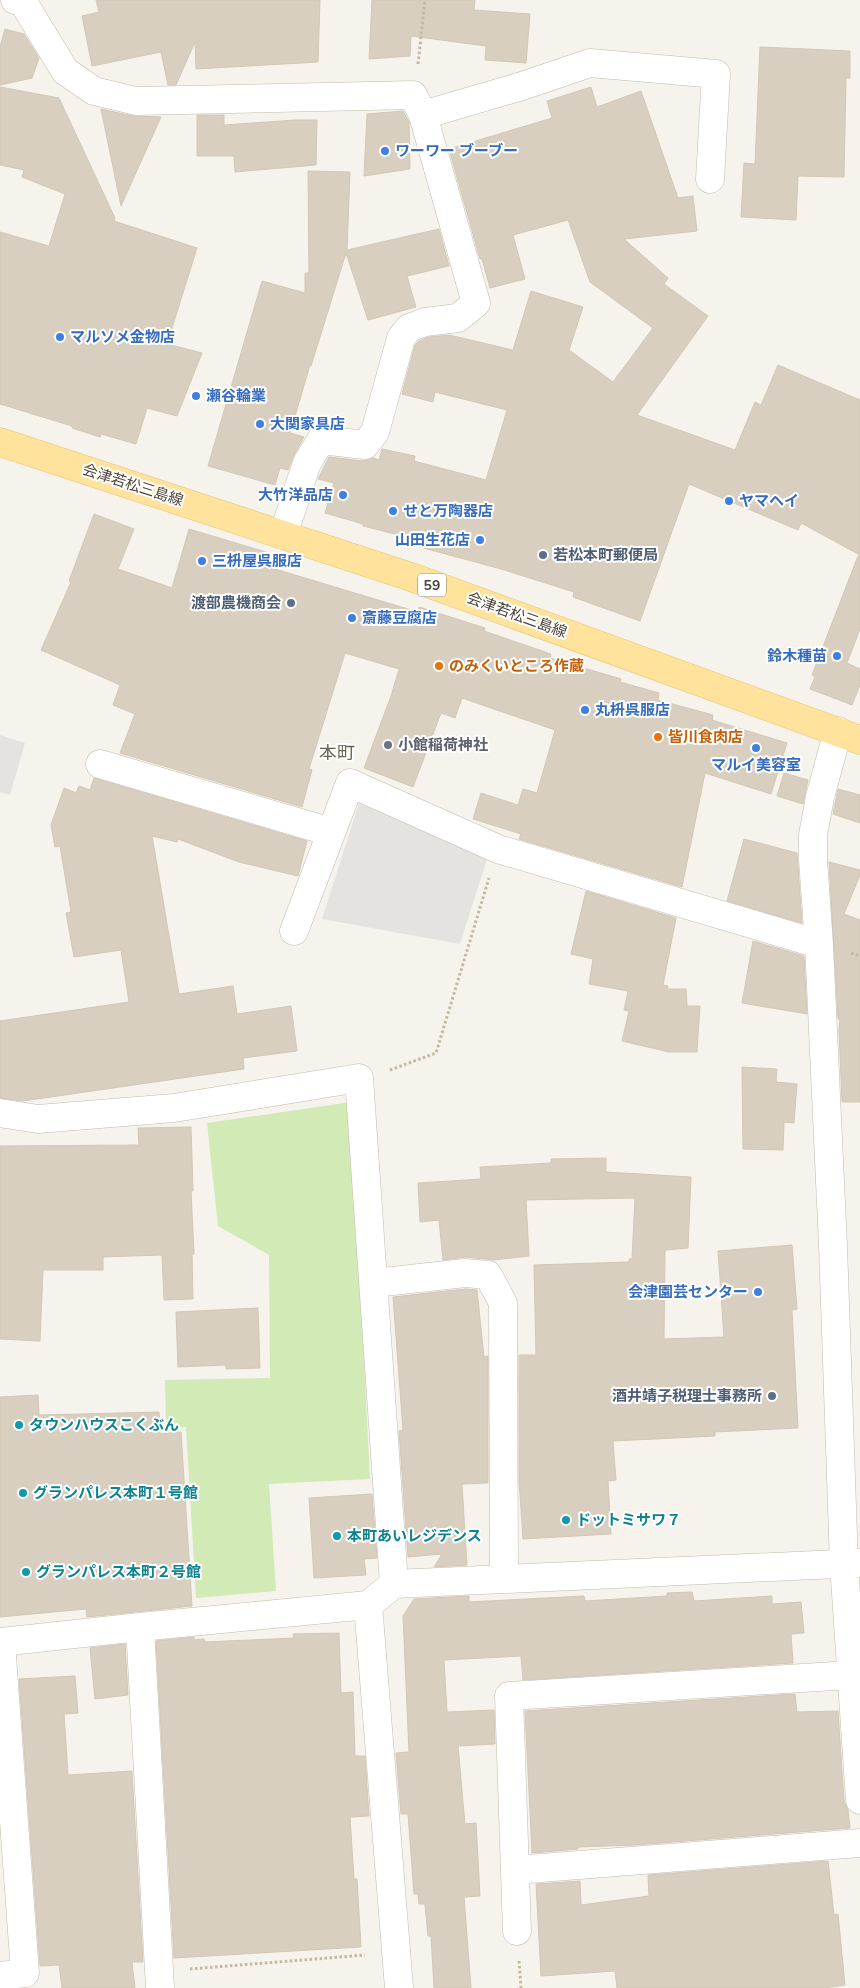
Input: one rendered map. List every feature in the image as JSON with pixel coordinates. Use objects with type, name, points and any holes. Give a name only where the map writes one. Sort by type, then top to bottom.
[{"type":"main road","name":"会津若松三島線","points":[[0,442],[411,577],[849,736]]},
{"type":"street","points":[[20,1],[65,71],[94,91],[136,102],[418,105],[522,86],[590,63],[716,74],[710,179]]},
{"type":"street","points":[[282,534],[307,463],[321,440],[365,445],[375,432],[401,338],[409,328],[425,322],[458,318],[476,303],[418,105]]},
{"type":"street","points":[[849,736],[820,797],[813,834],[813,860],[852,1563],[851,1675],[860,1800]]},
{"type":"street","points":[[100,764],[331,832]]},
{"type":"street","points":[[294,931],[350,782],[498,849],[819,944]]},
{"type":"street","points":[[0,1113],[38,1119],[174,1108],[359,1078],[394,1584]]},
{"type":"street","points":[[374,1283],[465,1273],[488,1275],[504,1303],[504,1579]]},
{"type":"street","points":[[0,1976],[25,1973],[0,1642],[368,1605],[394,1584],[852,1563]]},
{"type":"street","points":[[368,1605],[399,1988]]},
{"type":"street","points":[[140,1627],[160,1980]]},
{"type":"street","points":[[517,1931],[509,1696],[851,1675]]},
{"type":"street","points":[[515,1870],[860,1843]]},
{"type":"path","points":[[418,105],[425,0]]},
{"type":"path","points":[[359,1078],[400,1067],[436,1052],[498,849]]},
{"type":"path","points":[[160,1980],[396,1952]]},
{"type":"green space","points":[[351,1102],[370,1479],[269,1484],[276,1591],[196,1598],[186,1427],[166,1428],[165,1380],[270,1378],[269,1255],[218,1226],[207,1123]]},
{"type":"shaded area","points":[[0,735],[25,743],[10,795],[0,792]]},
{"type":"shaded area","points":[[359,803],[487,859],[460,944],[322,919]]},
{"type":"building","points":[[96,0],[320,0],[318,62],[196,69],[195,42],[176,85],[168,85],[161,52],[92,66],[82,16],[99,12]]},
{"type":"building","points":[[372,0],[475,0],[474,10],[530,14],[526,63],[485,60],[486,46],[411,36],[410,56],[369,59]]},
{"type":"building","points":[[5,29],[24,34],[39,58],[32,78],[0,85],[0,47]]},
{"type":"building","points":[[760,47],[850,51],[850,78],[846,78],[844,177],[798,176],[796,220],[741,217],[744,163],[755,164]]},
{"type":"building","points":[[0,87],[59,98],[115,218],[114,221],[197,248],[167,344],[202,353],[177,416],[147,408],[136,444],[101,434],[100,437],[72,428],[72,426],[0,404],[0,232],[49,246],[65,194],[22,177],[24,170],[0,165]]},
{"type":"building","points":[[591,87],[597,107],[641,91],[678,198],[693,196],[697,231],[624,239],[668,278],[664,284],[708,316],[637,415],[735,450],[755,402],[761,405],[778,365],[860,400],[860,555],[801,523],[798,530],[689,484],[640,621],[573,597],[574,592],[501,569],[409,544],[411,538],[363,526],[363,524],[325,513],[334,483],[318,479],[329,457],[363,461],[373,458],[379,460],[382,449],[415,456],[414,461],[486,480],[507,410],[435,392],[433,402],[402,394],[415,345],[419,341],[429,337],[449,335],[513,350],[531,291],[583,307],[569,350],[613,382],[653,328],[590,282],[568,220],[513,235],[525,279],[490,288],[449,149],[552,118],[547,101]]},
{"type":"building","points":[[101,109],[133,116],[161,117],[121,206]]},
{"type":"building","name":"ワーワー ブーブー","points":[[403,111],[409,122],[410,169],[364,176],[367,114]]},
{"type":"building","points":[[197,115],[224,115],[224,125],[317,120],[316,165],[235,172],[234,156],[197,156]]},
{"type":"building","points":[[308,171],[350,172],[347,250],[439,229],[449,266],[407,276],[416,307],[368,320],[346,253],[290,433],[304,437],[288,470],[280,468],[275,485],[208,466],[262,281],[305,293],[305,273],[309,273]]},
{"type":"building","points":[[94,514],[134,529],[118,569],[172,588],[189,529],[269,553],[265,566],[418,612],[419,607],[485,628],[484,631],[551,654],[550,658],[621,679],[620,682],[659,693],[658,700],[713,715],[712,720],[787,743],[771,794],[705,773],[682,887],[519,839],[521,834],[473,819],[481,793],[518,805],[523,789],[537,793],[555,730],[462,698],[455,718],[441,713],[413,787],[364,768],[399,669],[345,653],[309,769],[312,770],[302,807],[120,753],[135,714],[113,705],[120,685],[41,650],[71,582],[69,581]]},
{"type":"building","points":[[858,556],[860,556],[860,629],[847,663],[860,669],[860,685],[852,705],[810,689],[815,677],[812,675]]},
{"type":"building","points":[[784,773],[808,780],[803,804],[777,796]]},
{"type":"building","points":[[94,778],[307,841],[298,876],[239,862],[178,839],[177,842],[152,836],[179,994],[233,986],[237,1014],[291,1006],[297,1051],[243,1058],[244,1069],[23,1101],[0,1098],[0,1021],[129,1002],[121,950],[74,957],[66,913],[71,912],[60,846],[55,847],[51,825],[64,788],[76,793],[79,786],[90,790]]},
{"type":"building","points":[[838,789],[860,795],[860,823],[833,814]]},
{"type":"building","points":[[744,839],[797,853],[802,923],[727,901]]},
{"type":"building","points":[[829,862],[860,870],[860,875],[844,914],[860,920],[860,1102],[842,1102],[840,1020],[838,1019]]},
{"type":"building","points":[[586,891],[676,918],[663,985],[668,986],[667,989],[686,989],[687,1006],[700,1006],[697,1052],[669,1052],[622,1041],[629,1011],[624,1010],[628,991],[589,984],[593,959],[571,954]]},
{"type":"building","points":[[753,941],[804,956],[807,1014],[742,1003]]},
{"type":"building","points":[[742,1067],[777,1069],[776,1082],[797,1084],[794,1123],[784,1122],[783,1150],[743,1149]]},
{"type":"building","points":[[191,1127],[193,1191],[191,1191],[194,1254],[192,1254],[193,1299],[164,1300],[162,1255],[103,1257],[103,1270],[43,1270],[40,1341],[0,1339],[0,1146],[139,1145],[138,1128]]},
{"type":"building","points":[[606,1158],[606,1172],[691,1177],[688,1248],[665,1250],[664,1339],[724,1337],[718,1251],[792,1245],[797,1309],[792,1310],[798,1428],[715,1432],[715,1436],[613,1441],[616,1480],[608,1481],[611,1534],[523,1539],[519,1480],[519,1355],[536,1355],[534,1265],[629,1262],[629,1259],[632,1259],[635,1198],[526,1200],[529,1256],[493,1260],[466,1257],[443,1260],[439,1220],[420,1222],[418,1183],[481,1179],[480,1167],[551,1163],[551,1159]]},
{"type":"building","points":[[465,1289],[477,1290],[484,1357],[488,1356],[488,1483],[462,1484],[467,1565],[434,1567],[442,1554],[408,1557],[399,1431],[403,1430],[393,1297]]},
{"type":"building","points":[[258,1308],[260,1368],[226,1369],[226,1365],[178,1367],[176,1312]]},
{"type":"building","points":[[38,1395],[39,1415],[159,1412],[160,1434],[181,1432],[192,1606],[87,1617],[86,1609],[0,1617],[0,1397]]},
{"type":"building","name":"本町あいレジデンス","points":[[372,1494],[377,1558],[364,1559],[366,1575],[314,1578],[309,1498]]},
{"type":"building","points":[[692,1592],[694,1601],[772,1596],[772,1604],[801,1602],[804,1633],[791,1634],[793,1663],[523,1680],[521,1656],[444,1660],[447,1712],[494,1710],[495,1744],[458,1746],[465,1824],[476,1823],[480,1896],[464,1897],[471,1988],[434,1988],[431,1936],[428,1936],[425,1904],[419,1904],[418,1894],[414,1894],[408,1814],[401,1814],[396,1753],[409,1752],[403,1616],[414,1599],[469,1596],[469,1602],[584,1596],[585,1601],[667,1596],[667,1593]]},
{"type":"building","points":[[339,1633],[341,1693],[353,1692],[355,1756],[365,1756],[369,1816],[350,1817],[354,1879],[357,1879],[361,1947],[174,1958],[156,1641],[194,1637],[194,1640],[204,1639],[205,1642],[294,1638],[293,1634]]},
{"type":"building","points":[[125,1644],[128,1695],[95,1699],[90,1648]]},
{"type":"building","points":[[75,1676],[78,1713],[64,1714],[68,1775],[132,1771],[143,1962],[132,1962],[135,1988],[62,1988],[59,1965],[40,1966],[19,1679]]},
{"type":"building","points":[[795,1694],[797,1712],[838,1711],[844,1801],[848,1810],[850,1828],[635,1845],[578,1847],[578,1849],[532,1853],[525,1711]]},
{"type":"building","points":[[828,1861],[834,1915],[838,1914],[845,1985],[825,1988],[617,1988],[615,1971],[541,1976],[536,1884],[580,1881],[581,1905],[649,1896],[648,1875]]},
{"type":"place","name":"ワーワー ブーブー","points":[[385,151]]},
{"type":"place","name":"マルソメ金物店","points":[[60,337]]},
{"type":"place","name":"瀬谷輪業","points":[[196,396]]},
{"type":"place","name":"大関家具店","points":[[260,424]]},
{"type":"place","name":"大竹洋品店","points":[[343,495]]},
{"type":"place","name":"ヤマヘイ","points":[[729,501]]},
{"type":"place","name":"せと万陶器店","points":[[393,511]]},
{"type":"place","name":"山田生花店","points":[[480,540]]},
{"type":"place","name":"若松本町郵便局","points":[[543,555]]},
{"type":"place","name":"三枡屋呉服店","points":[[202,561]]},
{"type":"place","name":"渡部農機商会","points":[[291,603]]},
{"type":"place","name":"斎藤豆腐店","points":[[352,618]]},
{"type":"place","name":"鈴木種苗","points":[[837,656]]},
{"type":"place","name":"のみくいところ作蔵","points":[[439,666]]},
{"type":"place","name":"丸枡呉服店","points":[[585,710]]},
{"type":"place","name":"皆川食肉店","points":[[658,737]]},
{"type":"place","name":"小館稲荷神社","points":[[388,745]]},
{"type":"place","name":"マルイ美容室","points":[[756,748]]},
{"type":"place","name":"会津園芸センター","points":[[758,1292]]},
{"type":"place","name":"酒井靖子税理士事務所","points":[[772,1396]]},
{"type":"place","name":"タウンハウスこくぶん","points":[[19,1425]]},
{"type":"place","name":"グランパレス本町１号館","points":[[23,1493]]},
{"type":"place","name":"ドットミサワ７","points":[[566,1520]]},
{"type":"place","name":"本町あいレジデンス","points":[[337,1536]]},
{"type":"place","name":"グランパレス本町２号館","points":[[26,1572]]},
{"type":"district","name":"本町","points":[[337,753]]}]
